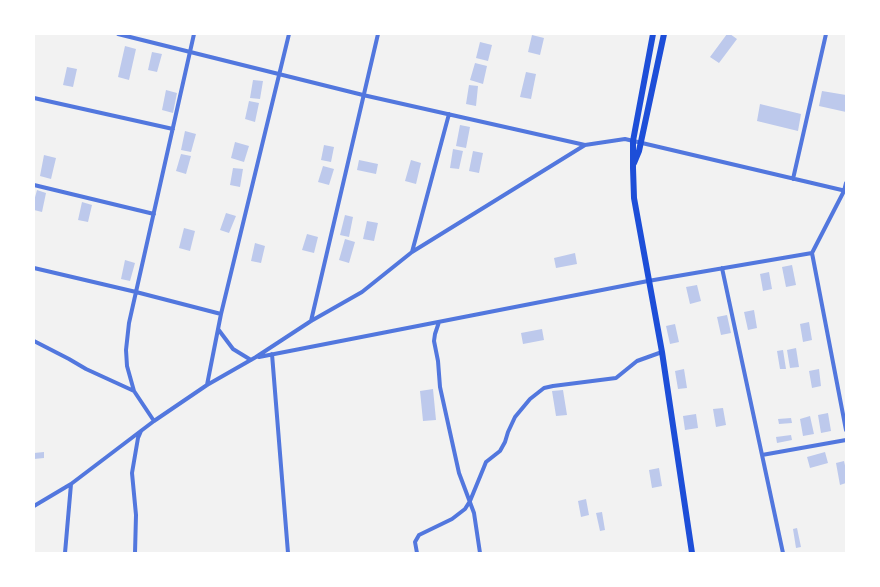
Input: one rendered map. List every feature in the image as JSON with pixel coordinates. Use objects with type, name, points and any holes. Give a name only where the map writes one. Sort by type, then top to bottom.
[{"type":"main road","points":[[653,34],[633,140],[632,168],[634,198],[662,352],[692,553]]},
{"type":"main road","points":[[632,168],[641,142],[664,34]]},
{"type":"street","points":[[120,34],[279,75],[585,145],[625,139],[633,140],[845,191]]},
{"type":"street","points":[[154,421],[134,391],[126,366],[126,350],[129,323],[194,34]]},
{"type":"street","points":[[207,385],[221,314],[289,34]]},
{"type":"street","points":[[311,321],[378,34]]},
{"type":"street","points":[[793,179],[826,34]]},
{"type":"street","points":[[34,98],[173,129]]},
{"type":"street","points":[[412,252],[449,114]]},
{"type":"street","points":[[256,358],[311,321],[362,292],[412,252],[585,145]]},
{"type":"street","points":[[846,183],[845,191],[812,253],[846,430]]},
{"type":"street","points":[[34,185],[154,214]]},
{"type":"street","points":[[34,506],[71,484],[141,430],[207,385],[256,358],[648,281],[812,253]]},
{"type":"street","points":[[34,268],[221,314]]},
{"type":"street","points":[[722,268],[783,553]]},
{"type":"street","points":[[439,322],[434,341],[438,361],[440,387],[460,473],[474,513],[480,553]]},
{"type":"street","points":[[218,329],[233,349],[251,360]]},
{"type":"street","points":[[34,341],[86,369],[134,391]]},
{"type":"street","points":[[417,553],[415,542],[419,535],[452,519],[465,509],[470,501],[486,462],[500,451],[506,442],[508,432],[515,417],[534,396],[544,388],[553,386],[616,378],[637,361],[662,352]]},
{"type":"street","points":[[272,354],[288,553]]},
{"type":"street","points":[[135,553],[136,515],[132,473],[138,438],[141,430]]},
{"type":"street","points":[[762,455],[846,440]]},
{"type":"street","points":[[65,553],[71,484]]},
{"type":"building","points":[[727,34],[730,34],[737,39],[719,63],[710,57]]},
{"type":"building","points":[[532,35],[544,38],[540,55],[528,52]]},
{"type":"building","points":[[480,42],[492,45],[488,61],[476,58]]},
{"type":"building","points":[[125,46],[136,49],[129,80],[118,77]]},
{"type":"building","points":[[152,52],[162,54],[157,72],[148,70]]},
{"type":"building","points":[[475,63],[487,66],[483,84],[470,80]]},
{"type":"building","points":[[67,67],[77,69],[73,87],[63,85]]},
{"type":"building","points":[[526,72],[536,74],[531,99],[520,97]]},
{"type":"building","points":[[253,80],[263,81],[260,99],[250,98]]},
{"type":"building","points":[[469,85],[478,86],[476,106],[466,104]]},
{"type":"building","points":[[166,90],[177,93],[173,113],[162,110]]},
{"type":"building","points":[[822,91],[846,95],[846,112],[819,106]]},
{"type":"building","points":[[249,101],[259,103],[255,122],[245,119]]},
{"type":"building","points":[[760,104],[801,114],[798,131],[757,121]]},
{"type":"building","points":[[460,125],[470,127],[466,148],[456,146]]},
{"type":"building","points":[[185,131],[196,134],[191,152],[181,150]]},
{"type":"building","points":[[235,142],[249,146],[244,162],[231,158]]},
{"type":"building","points":[[324,145],[334,147],[331,162],[321,160]]},
{"type":"building","points":[[453,149],[463,151],[459,169],[450,168]]},
{"type":"building","points":[[473,151],[483,153],[479,173],[469,171]]},
{"type":"building","points":[[181,154],[191,156],[186,174],[176,171]]},
{"type":"building","points":[[44,155],[56,158],[51,179],[40,176]]},
{"type":"building","points":[[359,160],[378,164],[376,174],[357,170]]},
{"type":"building","points":[[411,160],[421,163],[416,184],[405,181]]},
{"type":"building","points":[[323,166],[334,169],[329,185],[318,182]]},
{"type":"building","points":[[233,168],[243,169],[240,187],[230,185]]},
{"type":"building","points":[[37,190],[46,193],[42,212],[34,210],[34,201]]},
{"type":"building","points":[[82,202],[92,205],[88,222],[78,220]]},
{"type":"building","points":[[226,213],[236,216],[229,233],[220,230]]},
{"type":"building","points":[[345,215],[353,217],[349,237],[340,235]]},
{"type":"building","points":[[367,221],[378,223],[374,241],[363,239]]},
{"type":"building","points":[[184,228],[195,231],[190,251],[179,248]]},
{"type":"building","points":[[307,234],[318,237],[314,253],[302,250]]},
{"type":"building","points":[[345,239],[355,242],[349,263],[339,260]]},
{"type":"building","points":[[255,243],[265,246],[261,263],[251,261]]},
{"type":"building","points":[[575,253],[577,264],[556,268],[554,258]]},
{"type":"building","points":[[125,260],[135,263],[130,281],[121,279]]},
{"type":"building","points":[[792,265],[796,285],[786,287],[782,267]]},
{"type":"building","points":[[769,272],[772,289],[763,291],[760,274]]},
{"type":"building","points":[[697,285],[701,301],[690,304],[686,287]]},
{"type":"building","points":[[754,310],[757,328],[748,330],[744,312]]},
{"type":"building","points":[[727,315],[731,333],[721,335],[717,317]]},
{"type":"building","points":[[809,322],[812,340],[803,342],[800,324]]},
{"type":"building","points":[[675,324],[679,342],[670,344],[666,326]]},
{"type":"building","points":[[542,329],[544,340],[523,344],[521,333]]},
{"type":"building","points":[[796,348],[799,367],[790,368],[787,350]]},
{"type":"building","points":[[783,350],[786,369],[780,369],[777,351]]},
{"type":"building","points":[[684,369],[687,388],[678,389],[675,371]]},
{"type":"building","points":[[819,369],[821,386],[812,388],[809,371]]},
{"type":"building","points":[[433,389],[436,420],[423,421],[420,391]]},
{"type":"building","points":[[563,390],[567,415],[556,416],[552,391]]},
{"type":"building","points":[[723,408],[726,425],[716,427],[713,409]]},
{"type":"building","points":[[828,413],[831,431],[821,433],[818,415]]},
{"type":"building","points":[[696,414],[698,428],[685,430],[683,416]]},
{"type":"building","points":[[810,416],[814,434],[803,436],[800,419]]},
{"type":"building","points":[[791,418],[792,423],[779,424],[778,419]]},
{"type":"building","points":[[791,435],[792,440],[777,443],[776,437]]},
{"type":"building","points":[[44,452],[44,458],[34,459],[34,453]]},
{"type":"building","points":[[825,452],[828,463],[810,468],[807,457]]},
{"type":"building","points":[[844,461],[846,483],[840,485],[836,463]]},
{"type":"building","points":[[659,468],[662,486],[652,488],[649,470]]},
{"type":"building","points":[[586,499],[589,515],[581,517],[578,501]]},
{"type":"building","points":[[602,512],[605,530],[600,531],[596,513]]},
{"type":"building","points":[[797,528],[801,547],[796,548],[793,529]]}]
